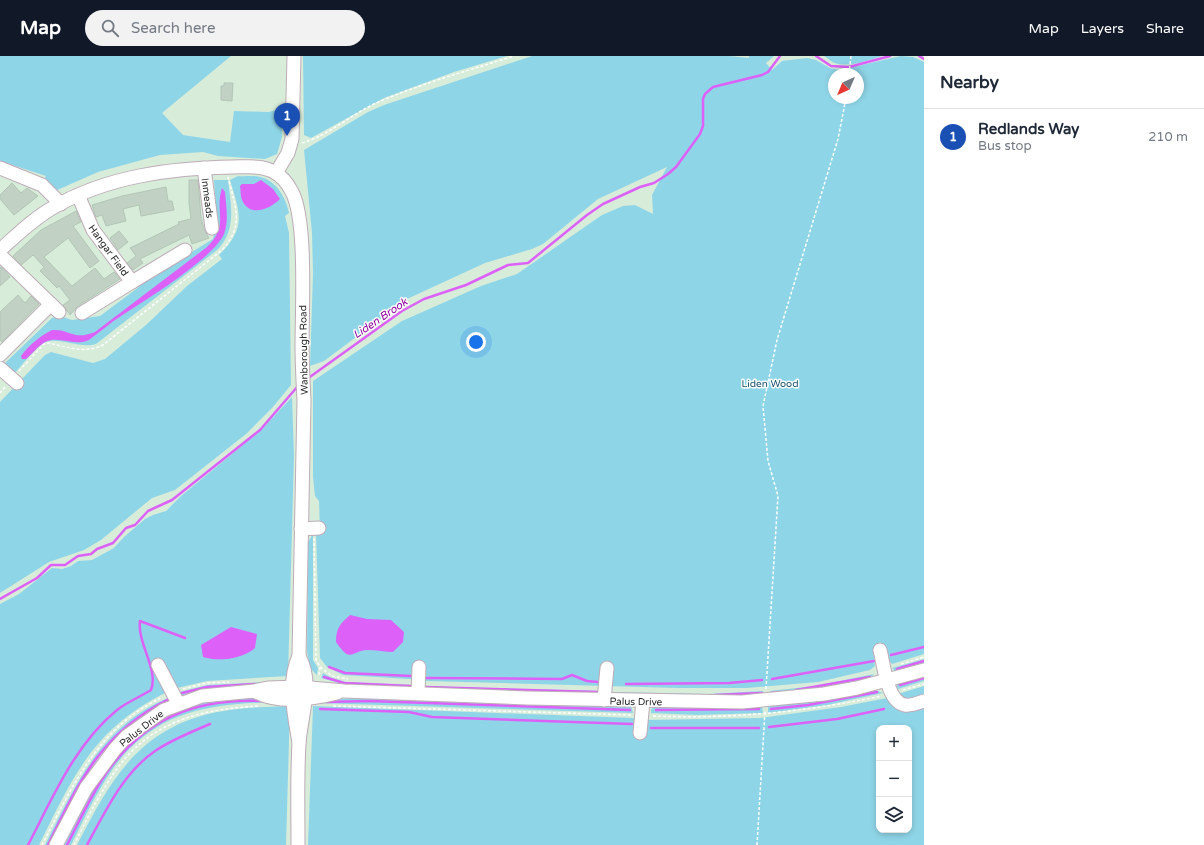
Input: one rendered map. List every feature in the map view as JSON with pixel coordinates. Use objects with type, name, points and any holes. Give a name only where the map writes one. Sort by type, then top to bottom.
[{"type":"street","points":[[0,250],[30,223],[61,204],[78,196],[132,178],[159,172],[226,167],[260,168],[276,173],[288,153],[292,139],[294,56]]},
{"type":"street","points":[[0,168],[42,185],[61,204]]},
{"type":"street","name":"Inmeads","points":[[204,168],[212,228]]},
{"type":"street","name":"Wanborough Road","points":[[276,173],[285,182],[295,197],[300,222],[302,271],[302,371],[304,393],[300,529],[299,656],[294,670],[293,692],[299,742],[298,845]]},
{"type":"street","name":"Hangar Field","points":[[78,196],[93,230],[132,282]]},
{"type":"street","name":"Hangar Field","points":[[82,313],[185,250]]},
{"type":"street","points":[[0,255],[55,308],[39,316],[2,353]]},
{"type":"street","points":[[0,368],[15,381]]},
{"type":"street","points":[[300,529],[317,529]]},
{"type":"street","points":[[880,650],[891,693],[898,702],[906,706],[924,701]]},
{"type":"street","name":"Wanborough Road","points":[[299,656],[305,670],[306,693],[299,742]]},
{"type":"street","points":[[158,665],[178,703]]},
{"type":"street","points":[[418,693],[419,667]]},
{"type":"street","points":[[604,700],[607,668]]},
{"type":"street","name":"Palus Drive","points":[[56,845],[86,788],[114,749],[127,736],[145,722],[178,703],[202,696],[254,691],[267,696],[293,692],[306,693],[344,691],[643,701],[766,701],[824,694],[886,674],[924,670]]},
{"type":"street","points":[[640,733],[643,701]]},
{"type":"path","points":[[307,142],[331,130],[373,105],[427,83],[514,56]]},
{"type":"path","points":[[849,68],[848,63],[850,56]]},
{"type":"path","points":[[757,845],[778,496],[768,462],[763,406],[777,340],[838,139],[845,104]]},
{"type":"path","points":[[0,393],[15,381],[44,344],[48,343],[83,350],[97,348],[103,345],[222,250],[233,235],[237,224],[236,208],[226,167]]},
{"type":"path","points":[[317,529],[316,660],[320,667],[332,676],[355,680]]},
{"type":"path","points":[[886,674],[924,657]]},
{"type":"path","points":[[319,675],[320,667]]},
{"type":"path","points":[[74,845],[114,772],[143,742],[166,726],[192,715],[221,709],[266,705]]},
{"type":"green space","points":[[0,56],[231,56],[162,113],[183,135],[230,142],[234,111],[268,112],[282,109],[282,137],[277,154],[265,159],[218,156],[203,152],[160,155],[98,172],[55,191],[43,181],[46,176],[0,161]]},
{"type":"green space","points":[[303,56],[507,56],[454,72],[384,98],[311,138],[304,135]]},
{"type":"green space","name":"Liden Wood","points":[[532,56],[729,56],[749,58],[749,56],[774,56],[766,63],[772,70],[782,61],[807,58],[816,60],[830,68],[828,68],[828,104],[864,104],[864,68],[849,68],[901,56],[913,57],[924,62],[924,654],[892,664],[888,659],[886,646],[873,650],[875,666],[870,670],[818,682],[747,688],[678,688],[427,681],[423,679],[343,675],[327,667],[320,658],[316,533],[320,533],[319,501],[315,496],[313,477],[313,381],[402,321],[481,286],[517,274],[602,215],[623,206],[635,205],[653,214],[652,195],[667,167],[598,199],[543,244],[532,249],[485,263],[407,299],[324,361],[310,366],[313,273],[312,233],[304,150],[368,112],[384,105]]},
{"type":"green space","points":[[824,56],[882,56],[859,63],[846,65],[834,62]]},
{"type":"green space","points":[[238,176],[257,176],[271,182],[279,190],[288,207],[289,213],[285,216],[289,233],[291,385],[272,408],[246,434],[175,490],[152,498],[101,540],[84,550],[49,562],[0,593],[0,402],[45,355],[51,352],[93,363],[105,359],[146,325],[187,286],[222,259],[219,255],[234,236],[239,220],[230,180]]},
{"type":"green space","points":[[214,180],[228,180],[231,208],[228,234],[217,250],[96,344],[83,345],[57,341],[46,342],[33,352],[13,375],[3,365],[52,318],[60,316],[72,320],[100,316],[139,287],[138,285],[213,239],[217,221]]},
{"type":"green space","points":[[292,397],[294,456],[288,676],[207,681],[177,688],[161,658],[151,662],[167,692],[142,706],[103,738],[88,756],[75,776],[39,845],[0,845],[0,604],[19,594],[52,568],[62,569],[71,566],[78,561],[92,560],[114,548],[124,537],[145,519],[166,511],[181,496],[260,431]]},
{"type":"green space","points":[[313,534],[313,660],[318,668],[317,675],[310,668],[307,651],[308,542]]},
{"type":"green space","points":[[924,659],[924,664],[896,672],[892,668]]},
{"type":"green space","points":[[323,673],[332,678],[346,682],[412,685],[412,688],[346,685],[321,678]]},
{"type":"green space","points":[[874,674],[857,682],[842,685],[770,694],[770,691],[815,686]]},
{"type":"green space","points":[[924,674],[924,681],[898,689],[896,683]]},
{"type":"green space","points":[[284,681],[201,690],[180,696],[179,692],[208,685]]},
{"type":"green space","points":[[423,686],[599,691],[599,694],[423,688]]},
{"type":"green space","points":[[924,686],[924,698],[909,701],[898,694]]},
{"type":"green space","points":[[875,690],[883,693],[827,705],[768,713],[768,705]]},
{"type":"green space","points":[[763,691],[763,695],[726,697],[609,695],[609,692],[708,694]]},
{"type":"green space","points":[[239,696],[285,702],[234,704],[210,708],[187,714],[166,722],[146,735],[127,751],[110,773],[94,799],[71,845],[64,845],[99,777],[129,742],[157,721],[186,705]]},
{"type":"green space","points":[[170,697],[172,700],[138,719],[120,733],[98,758],[65,815],[51,845],[45,845],[80,778],[109,740],[126,723],[146,709]]},
{"type":"green space","points":[[357,698],[631,706],[633,713],[317,703],[317,700]]},
{"type":"green space","points":[[887,698],[901,712],[924,706],[924,845],[308,845],[313,706],[633,718],[647,720],[760,718],[841,707]]},
{"type":"green space","points":[[290,706],[286,845],[77,845],[103,797],[117,776],[132,758],[150,742],[171,728],[195,718],[223,711],[256,707]]},
{"type":"green space","points":[[657,706],[762,706],[763,713],[697,715],[651,713],[651,709]]},
{"type":"shaded area","points":[[261,180],[273,189],[280,199],[271,206],[261,210],[246,207],[242,200],[240,186],[242,184],[254,184]]},
{"type":"shaded area","points":[[222,188],[225,192],[227,218],[226,229],[218,244],[193,267],[89,340],[78,342],[50,340],[42,344],[26,359],[22,359],[21,356],[31,345],[52,330],[64,331],[77,335],[95,332],[207,247],[214,239],[220,225],[220,197]]},
{"type":"shaded area","points":[[350,615],[367,619],[391,620],[404,632],[403,642],[393,652],[368,650],[352,655],[345,653],[336,642],[336,637],[339,627]]},
{"type":"shaded area","points":[[231,627],[257,634],[255,648],[244,655],[237,657],[216,659],[203,657],[201,645]]},
{"type":"building","points":[[224,83],[233,83],[232,101],[221,100],[221,86],[224,86]]},
{"type":"building","points":[[189,180],[198,180],[201,217],[204,229],[209,238],[192,244],[189,235],[140,259],[143,263],[133,270],[127,263],[136,256],[130,248],[179,224],[178,222],[191,219]]},
{"type":"building","points":[[12,183],[21,193],[27,188],[38,196],[14,215],[0,199],[0,195]]},
{"type":"building","points":[[166,187],[168,201],[172,201],[174,210],[141,216],[139,205],[123,209],[126,221],[106,226],[102,215],[96,217],[92,205],[122,196]]},
{"type":"building","points":[[76,211],[81,222],[73,226],[99,261],[90,268],[68,238],[44,257],[72,286],[95,268],[104,279],[114,272],[120,279],[78,306],[70,315],[63,305],[70,300],[59,286],[57,288],[40,271],[44,267],[33,255],[21,265],[13,256],[41,230]]},
{"type":"building","points":[[119,231],[128,242],[118,250],[110,238]]},
{"type":"building","points":[[1,267],[10,277],[0,286],[0,268]]},
{"type":"building","points":[[18,295],[25,303],[31,296],[39,304],[2,342],[0,340],[0,312]]},
{"type":"waterway","name":"Liden Brook","points":[[307,379],[402,311],[424,299],[466,285],[508,265],[528,263],[587,215],[603,204],[640,187],[654,183],[668,174],[676,167],[700,134],[703,126],[703,99],[705,94],[713,87],[762,75],[768,72],[780,56]]},
{"type":"waterway","name":"Liden Brook","points":[[816,56],[831,66],[849,67],[890,56]]},
{"type":"waterway","name":"Liden Brook","points":[[919,56],[924,59]]},
{"type":"waterway","name":"Liden Brook","points":[[0,599],[37,578],[51,565],[65,565],[78,556],[91,554],[97,549],[113,543],[126,528],[135,525],[148,511],[172,500],[260,430],[298,386]]},
{"type":"waterway","points":[[28,845],[66,773],[89,739],[117,710],[151,690],[153,682],[152,674],[142,638],[140,621],[185,638]]},
{"type":"waterway","points":[[891,655],[924,647]]},
{"type":"waterway","points":[[772,679],[874,661]]},
{"type":"waterway","points":[[897,669],[924,661]]},
{"type":"waterway","points":[[329,667],[345,673],[411,676]]},
{"type":"waterway","points":[[427,678],[562,679],[572,675],[587,681],[598,682]]},
{"type":"waterway","points":[[324,677],[344,683],[410,686]]},
{"type":"waterway","points":[[796,690],[870,677]]},
{"type":"waterway","points":[[900,685],[924,678]]},
{"type":"waterway","points":[[626,684],[729,683],[762,680]]},
{"type":"waterway","points":[[182,693],[207,687],[255,684]]},
{"type":"waterway","points":[[425,687],[598,692]]},
{"type":"waterway","points":[[772,693],[779,692]]},
{"type":"waterway","points":[[771,709],[808,705],[877,692]]},
{"type":"waterway","points":[[715,695],[762,693]]},
{"type":"waterway","points":[[48,845],[82,779],[109,743],[126,727],[146,712],[169,699]]},
{"type":"waterway","points":[[67,845],[105,775],[120,755],[154,726],[173,716],[194,708],[215,703],[262,701]]},
{"type":"waterway","points":[[326,702],[369,701],[630,710]]},
{"type":"waterway","points":[[320,709],[409,712],[432,717],[632,724]]},
{"type":"waterway","points":[[656,710],[759,709]]},
{"type":"waterway","points":[[769,727],[837,719],[884,709]]},
{"type":"waterway","points":[[87,845],[108,807],[133,770],[155,751],[168,743],[210,724]]},
{"type":"waterway","points":[[651,728],[759,728]]},
{"type":"place","name":"Redlands Way","points":[[287,136]]}]
